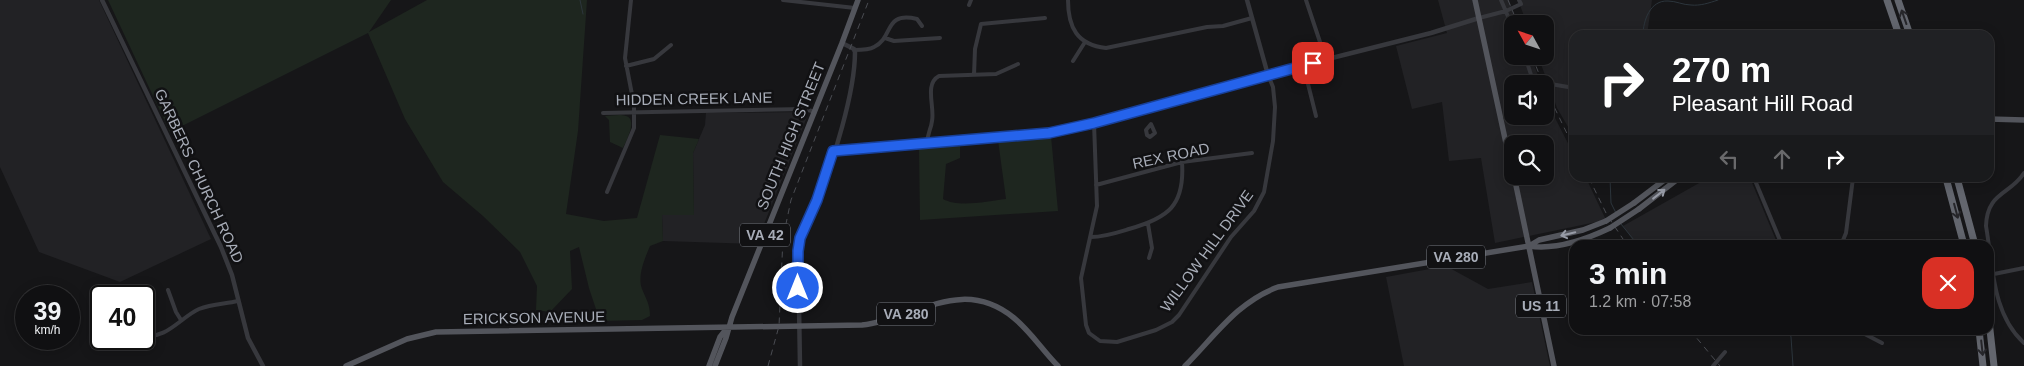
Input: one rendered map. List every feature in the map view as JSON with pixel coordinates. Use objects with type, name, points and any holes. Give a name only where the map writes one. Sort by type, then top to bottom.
[{"type":"highway","points":[[1887,0],[1897,30]]},
{"type":"highway","points":[[1898,0],[1908,30]]},
{"type":"highway","points":[[1947,182],[1963,240]]},
{"type":"highway","points":[[1958,182],[1974,240]]},
{"type":"highway","points":[[1980,335],[1983,366]]},
{"type":"highway","points":[[1991,335],[1994,366]]},
{"type":"main road","name":"SOUTH HIGH STREET","points":[[715,366],[729,326],[858,0]]},
{"type":"main road","points":[[1475,0],[1504,135]]},
{"type":"main road","points":[[1994,119],[2024,120]]},
{"type":"main road","name":"VA 280","points":[[1529,246],[1538,240],[1583,230],[1606,221],[1662,182]]},
{"type":"main road","name":"VA 280","points":[[1576,240],[1610,228],[1639,210],[1674,182]]},
{"type":"main road","name":"US 11","points":[[1516,185],[1554,366]]},
{"type":"main road","name":"VA 280","points":[[1185,366],[1241,307],[1260,294],[1278,287],[1529,246],[1539,247],[1569,242]]},
{"type":"main road","name":"VA 280","points":[[729,326],[880,323],[934,303],[955,299],[970,300],[995,306],[1013,316],[1058,366]]},
{"type":"main road","name":"ERICKSON AVENUE","points":[[346,366],[407,339],[436,332],[729,326]]},
{"type":"main road","name":"VA 42","points":[[709,366],[720,338],[729,326]]},
{"type":"street","name":"GARBERS CHURCH ROAD","points":[[102,0],[219,243],[228,266],[249,341],[263,366]]},
{"type":"street","points":[[607,192],[633,132],[635,112],[625,51],[631,0]]},
{"type":"street","points":[[783,0],[855,8]]},
{"type":"street","points":[[969,5],[971,0]]},
{"type":"street","points":[[1068,0],[1069,20],[1078,36],[1086,42],[1110,48],[1223,26],[1252,18]]},
{"type":"street","points":[[1247,0],[1268,75]]},
{"type":"street","points":[[1306,0],[1326,60]]},
{"type":"street","points":[[1502,0],[1508,15]]},
{"type":"street","points":[[833,151],[927,145],[1049,133],[1094,123],[1300,66],[1431,33],[1506,11],[1520,2]]},
{"type":"street","points":[[842,43],[854,50],[875,47],[885,38],[890,26],[901,18],[915,18],[919,20],[922,26]]},
{"type":"street","points":[[974,75],[974,54],[981,24],[1045,18]]},
{"type":"street","points":[[885,38],[894,41],[940,38]]},
{"type":"street","points":[[1072,61],[1086,42]]},
{"type":"street","points":[[626,66],[654,59],[672,45]]},
{"type":"street","points":[[800,366],[798,246],[817,200],[833,151],[853,77],[854,50]]},
{"type":"street","points":[[927,145],[927,135],[933,118],[932,82],[939,76],[999,73],[1018,64]]},
{"type":"street","points":[[1528,65],[1533,81],[1569,87]]},
{"type":"street","points":[[1300,66],[1308,84],[1316,116]]},
{"type":"street","name":"WILLOW HILL DRIVE","points":[[1094,123],[1097,206],[1081,278],[1086,325],[1089,334],[1100,341],[1118,342],[1156,330],[1172,322],[1179,315],[1231,236],[1254,211],[1264,192],[1273,141],[1275,107],[1273,87],[1268,75]]},
{"type":"street","name":"HIDDEN CREEK LANE","points":[[603,113],[805,109],[815,112]]},
{"type":"street","name":"REX ROAD","points":[[1096,185],[1182,162],[1252,153]]},
{"type":"street","points":[[1091,237],[1101,237],[1148,224],[1162,217],[1173,207],[1180,194],[1183,176],[1182,162]]},
{"type":"street","points":[[1988,240],[1986,226],[1987,215],[1997,197],[2018,181],[2024,173]]},
{"type":"street","points":[[1756,182],[1780,240]]},
{"type":"street","points":[[1843,240],[1846,233],[1852,182]]},
{"type":"street","points":[[1148,224],[1152,248],[1149,258]]},
{"type":"street","points":[[2024,268],[1994,274],[2003,314],[2012,330],[2024,343]]},
{"type":"street","points":[[168,290],[181,320]]},
{"type":"street","points":[[155,335],[160,334],[204,307],[238,301]]},
{"type":"street","points":[[1866,335],[1882,344]]},
{"type":"street","points":[[1713,366],[1724,352]]},
{"type":"shaded area","points":[[0,0],[99,0],[211,239],[120,282],[39,252],[0,167]]},
{"type":"shaded area","points":[[108,0],[391,0],[369,32],[427,0],[587,0],[578,131],[566,214],[604,221],[637,218],[660,135],[699,139],[693,153],[694,215],[662,215],[663,241],[650,246],[642,267],[640,278],[642,289],[649,305],[650,316],[642,320],[600,321],[589,288],[579,247],[570,251],[572,289],[550,312],[536,310],[537,286],[520,252],[483,216],[443,182],[405,119],[368,33],[170,132]]},
{"type":"shaded area","points":[[1438,0],[1509,0],[1515,15],[1504,15],[1504,65],[1534,65],[1538,75],[1504,75],[1504,125],[1554,125],[1554,116],[1569,145],[1569,182],[1588,182],[1606,220],[1495,243],[1481,158],[1449,161],[1442,102],[1412,109],[1396,46],[1447,33]]},
{"type":"shaded area","points":[[1518,0],[1652,0],[1648,30],[1569,30],[1569,128],[1554,100],[1554,75],[1545,75],[1541,65],[1554,65],[1554,15],[1524,15]]},
{"type":"shaded area","points":[[804,112],[807,117],[756,244],[663,241],[662,215],[694,215],[693,153],[705,125],[706,113]]},
{"type":"shaded area","points":[[621,115],[626,116],[631,121],[630,131],[623,148],[610,142],[609,120],[605,116]]},
{"type":"shaded area","points":[[1051,136],[1058,211],[920,220],[919,148],[960,146],[960,158],[946,164],[943,199],[957,203],[974,203],[1006,199],[998,140]]},
{"type":"shaded area","points":[[1701,182],[1752,182],[1776,240],[1633,240],[1623,226]]},
{"type":"shaded area","points":[[1446,266],[1488,289],[1532,282],[1550,366],[1404,366],[1386,277]]},
{"type":"waterway","points":[[580,0],[583,14]]},
{"type":"waterway","points":[[1643,30],[1646,18],[1656,4],[1668,1],[1698,5],[1718,0]]},
{"type":"waterway","points":[[1610,182],[1611,203],[1616,213]]},
{"type":"waterway","points":[[1621,224],[1634,240]]},
{"type":"waterway","points":[[1790,335],[1793,366]]},
{"type":"railway","points":[[768,366],[779,326],[783,238],[791,200],[869,0]]},
{"type":"railway","points":[[1508,0],[1514,15]]},
{"type":"railway","points":[[1536,65],[1539,75]]},
{"type":"railway","points":[[1554,107],[1569,138]]},
{"type":"railway","points":[[1591,182],[1607,215],[1624,240]]},
{"type":"railway","points":[[1694,335],[1720,366]]},
{"type":"route","points":[[798,288],[798,246],[800,238],[817,200],[833,151],[927,145],[1049,133],[1094,123],[1313,63]]}]
